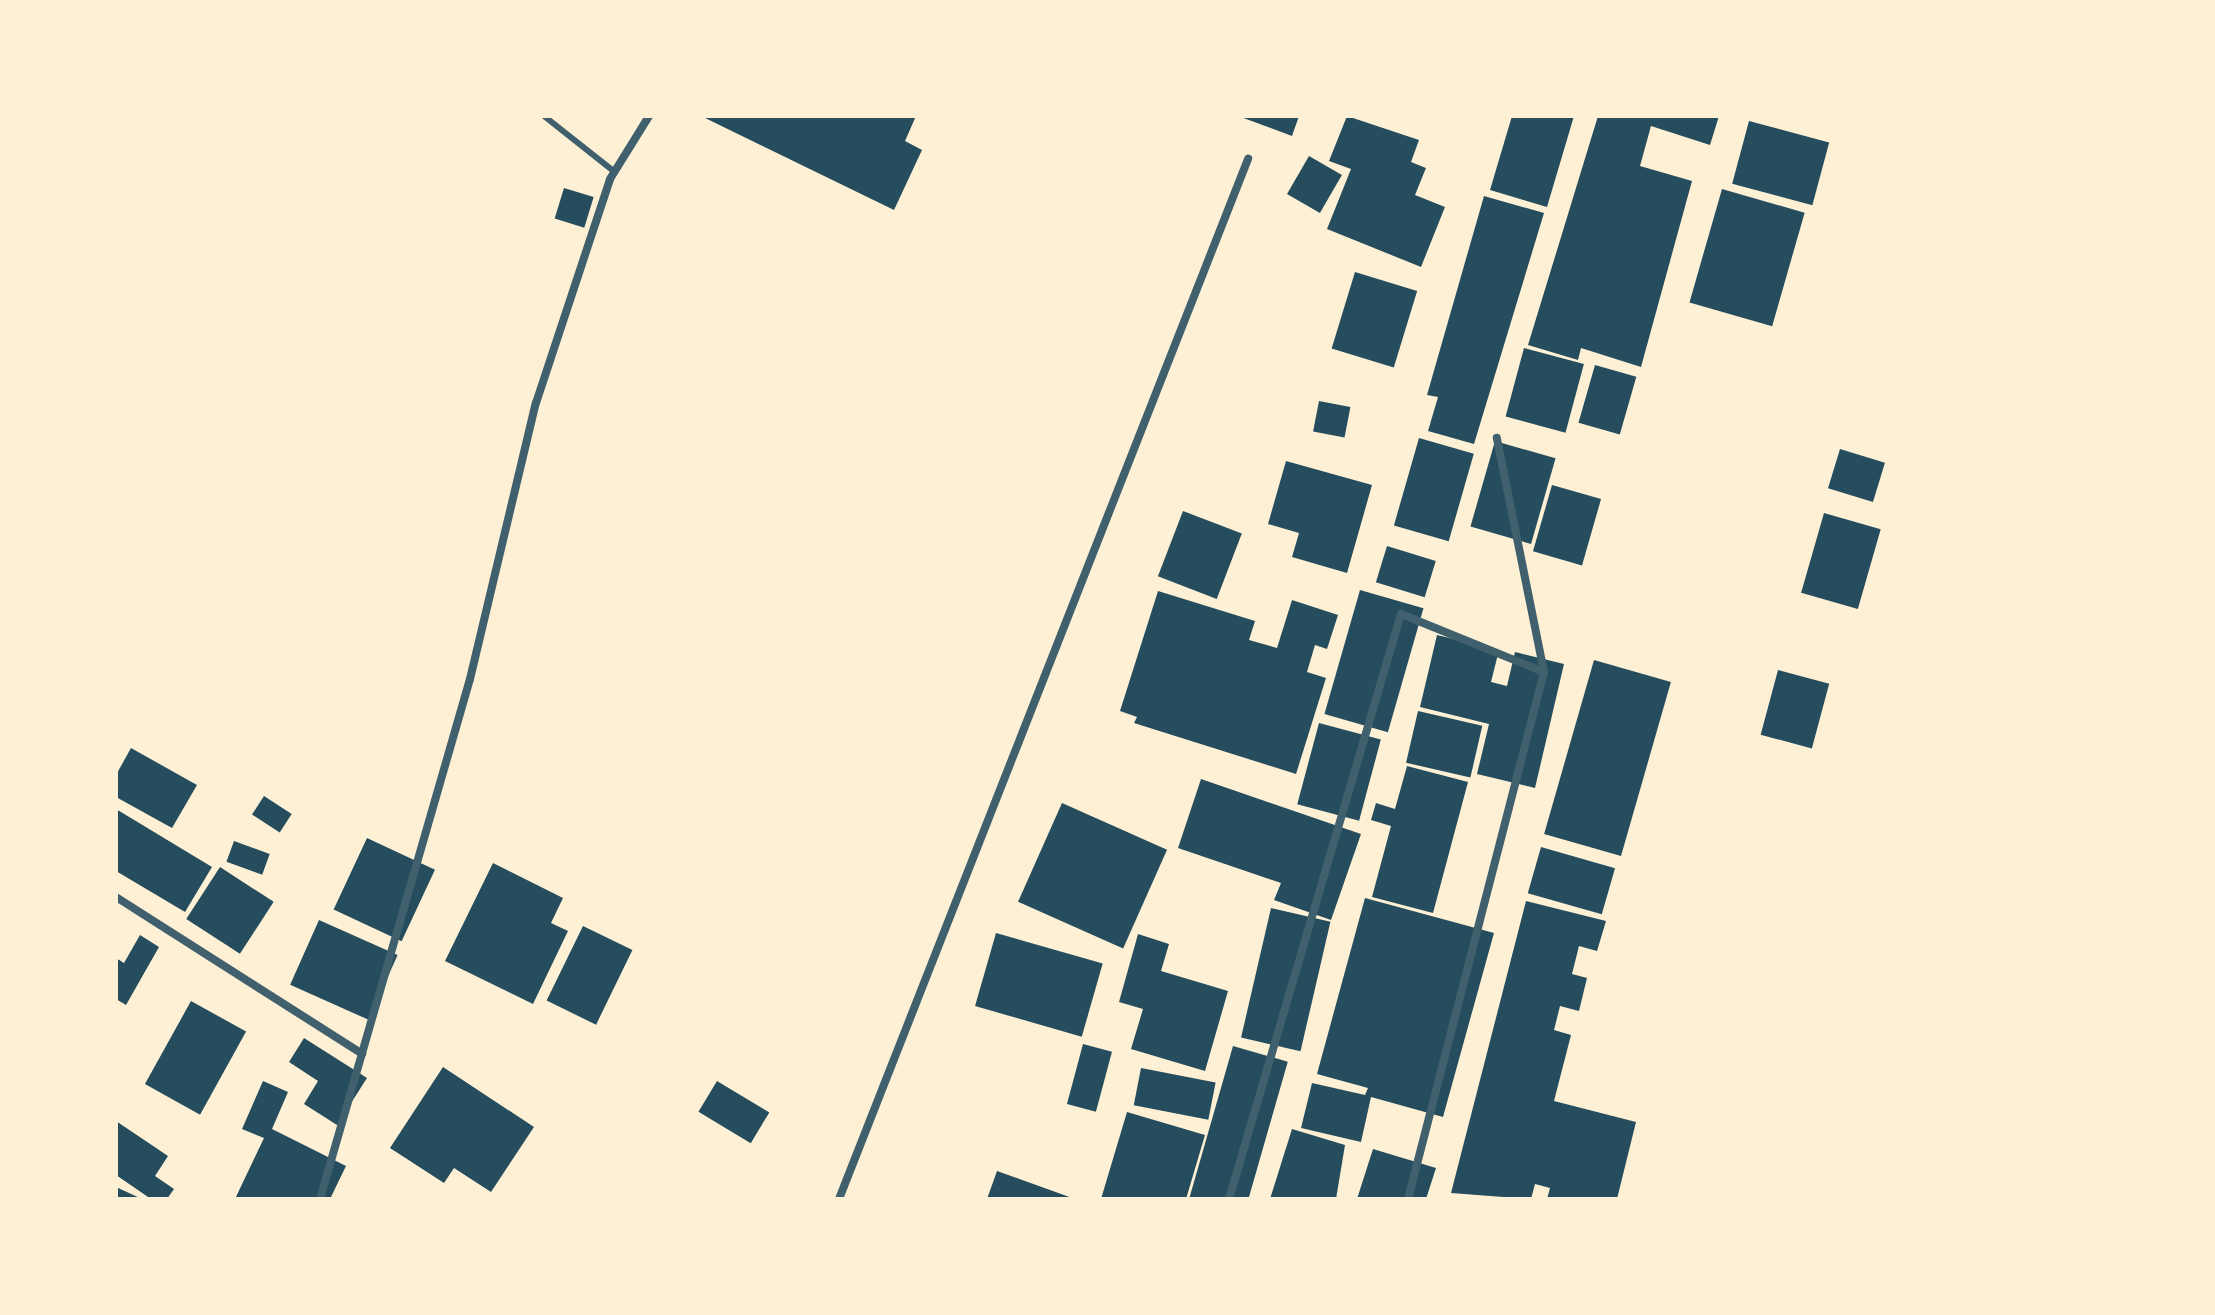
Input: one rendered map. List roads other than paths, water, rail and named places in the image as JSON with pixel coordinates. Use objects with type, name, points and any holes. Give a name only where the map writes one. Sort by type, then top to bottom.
[{"type":"street","points":[[320,1199],[470,679],[536,403],[615,172],[649,116]]},
{"type":"street","points":[[839,1199],[1248,159]]},
{"type":"street","points":[[1408,1199],[1544,672],[1497,438]]},
{"type":"street","points":[[1229,1199],[1401,614],[1544,672]]},
{"type":"street","points":[[116,897],[362,1054]]},
{"type":"lane","points":[[544,116],[615,172]]}]
